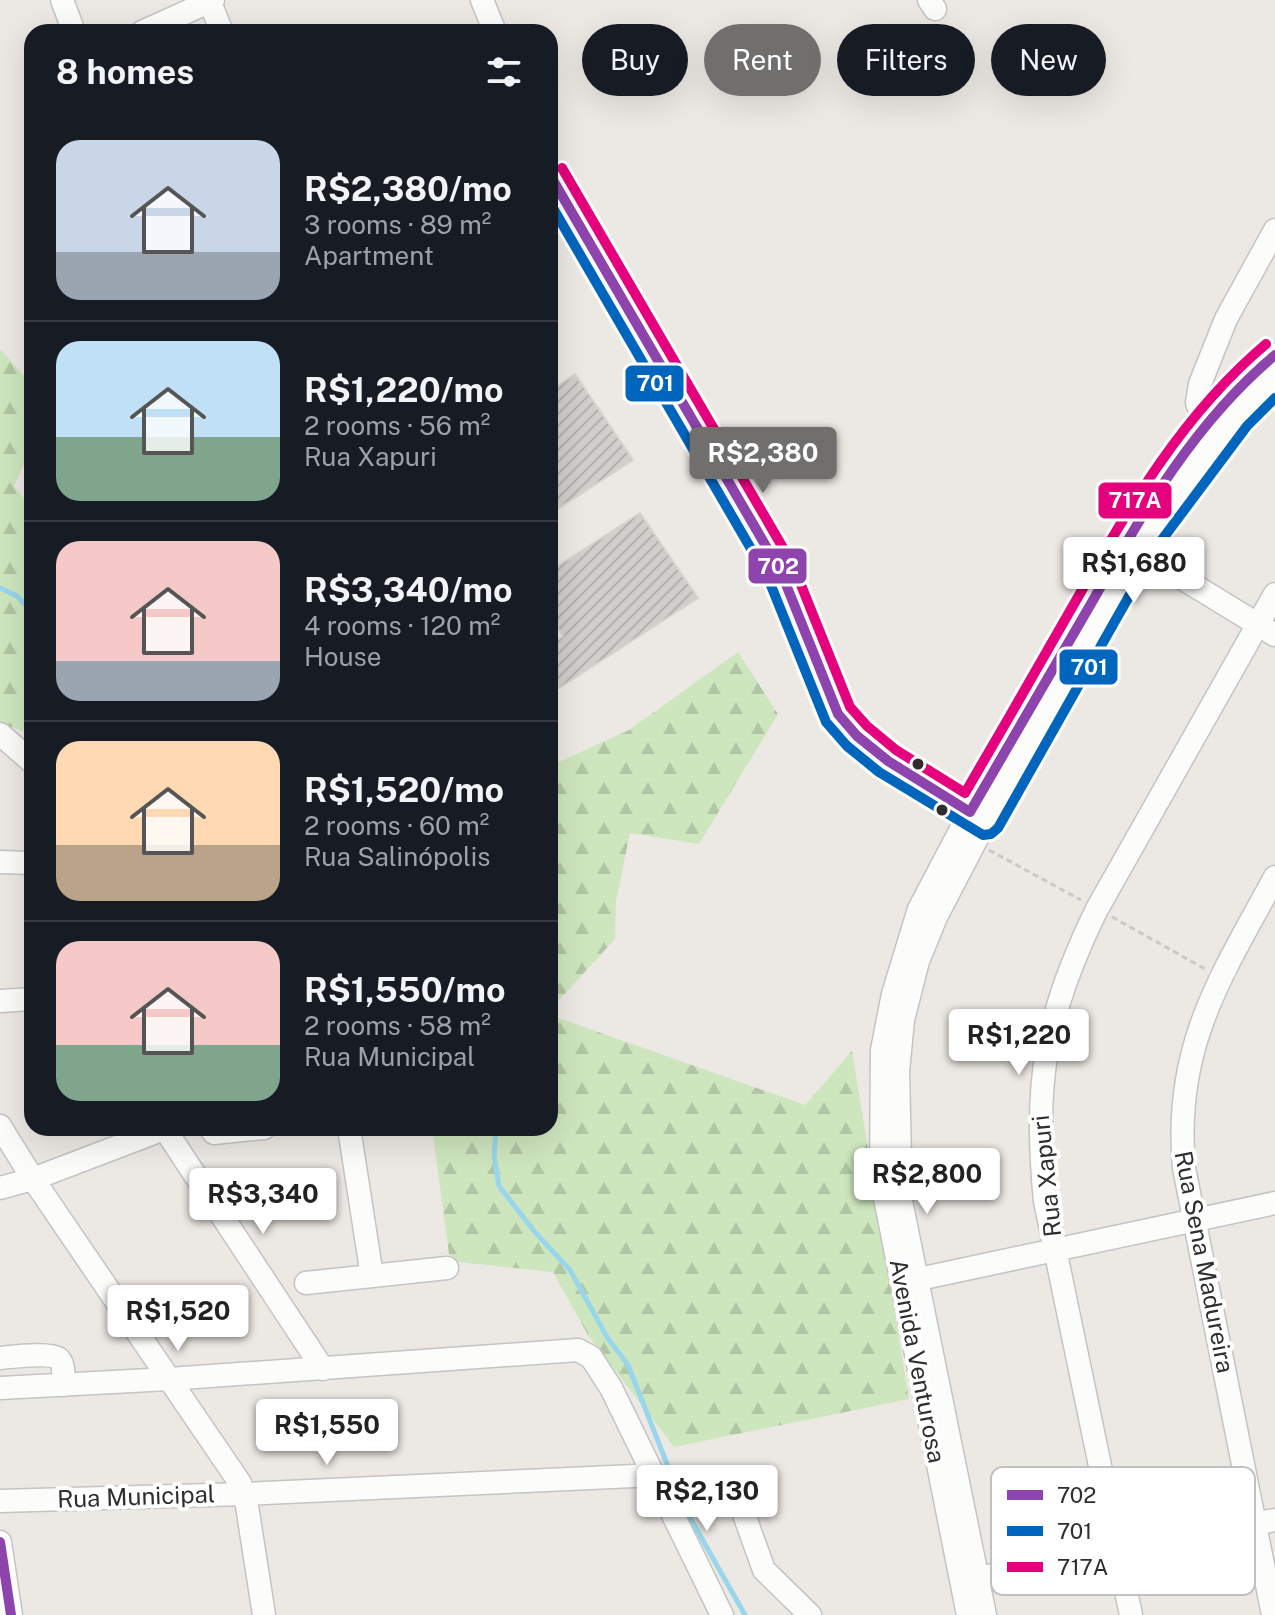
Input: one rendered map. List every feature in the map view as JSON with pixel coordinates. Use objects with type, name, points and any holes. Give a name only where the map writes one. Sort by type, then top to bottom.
[{"type":"street","points":[[62,0],[71,24]]},
{"type":"street","points":[[159,24],[210,0],[219,24]]},
{"type":"street","points":[[482,0],[492,24]]},
{"type":"street","points":[[558,189],[781,572],[838,714],[857,736],[888,761],[978,816]]},
{"type":"street","points":[[1214,431],[1197,403],[1200,384],[1219,334],[1275,230]]},
{"type":"street","points":[[1219,334],[1218,373],[1232,408]]},
{"type":"street","name":"Avenida Venturosa","points":[[978,816],[1214,431],[1257,368],[1275,355]]},
{"type":"street","name":"Avenida Venturosa","points":[[1232,408],[1275,378]]},
{"type":"street","name":"Avenida Venturosa","points":[[968,1615],[909,1281],[899,1179],[898,1071],[903,1020],[926,938],[978,816],[1136,524],[1182,455],[1214,431]]},
{"type":"street","points":[[1138,551],[1265,630]]},
{"type":"street","name":"Rua Xapuri","points":[[1101,1467],[1045,1201],[1040,1153],[1040,1100],[1046,1046],[1058,999],[1097,909],[1265,630],[1275,594]]},
{"type":"street","points":[[0,734],[24,755]]},
{"type":"street","points":[[0,862],[24,863]]},
{"type":"street","name":"Rua Sena Madureira","points":[[1252,1467],[1194,1219],[1181,1134],[1189,1059],[1203,1015],[1275,877]]},
{"type":"street","points":[[0,1001],[24,1000]]},
{"type":"street","points":[[0,1126],[234,1472],[244,1494],[264,1615]]},
{"type":"street","points":[[0,1188],[33,1179],[143,1136]]},
{"type":"street","points":[[169,1136],[323,1369]]},
{"type":"street","points":[[350,1136],[372,1276]]},
{"type":"street","points":[[909,1281],[1275,1203]]},
{"type":"street","points":[[306,1283],[447,1268]]},
{"type":"street","name":"Avenida Venturosa","points":[[909,1281],[985,1615]]},
{"type":"street","points":[[0,1388],[578,1350],[591,1357],[611,1388],[656,1475],[714,1613]]},
{"type":"street","points":[[0,1358],[50,1355],[62,1366],[63,1385]]},
{"type":"street","name":"Rua Municipal","points":[[0,1501],[244,1494],[656,1475]]},
{"type":"street","name":"Rua Sena Madureira","points":[[1255,1479],[1265,1522],[1273,1615]]},
{"type":"street","points":[[742,1509],[764,1570],[810,1615]]},
{"type":"street","points":[[0,1542],[11,1615]]},
{"type":"street","points":[[978,1578],[991,1575]]},
{"type":"street","name":"Rua Xapuri","points":[[1127,1595],[1131,1615]]},
{"type":"green space","points":[[0,349],[24,376],[24,464],[14,486],[24,499],[24,731],[0,723]]},
{"type":"green space","points":[[738,652],[778,714],[699,844],[630,833],[616,902],[615,939],[558,1001],[558,762],[629,730]]},
{"type":"green space","points":[[558,1018],[805,1105],[852,1051],[909,1399],[674,1447],[588,1335],[553,1272],[450,1261],[433,1136],[558,1136]]},
{"type":"building","points":[[575,374],[633,460],[558,509],[558,386]]},
{"type":"building","points":[[640,513],[698,598],[558,689],[558,639],[563,636],[558,629],[558,566]]},
{"type":"waterway","points":[[0,588],[17,596],[24,603]]},
{"type":"waterway","points":[[495,1136],[494,1156],[499,1186],[570,1270],[607,1337],[628,1365],[684,1507],[745,1615]]},
{"type":"transit line","name":"717A","points":[[562,168],[793,565],[850,707],[896,750],[965,793],[1118,528],[1161,462],[1209,400],[1266,344]]},
{"type":"transit line","name":"702","points":[[558,189],[781,572],[838,714],[857,736],[888,761],[970,812],[1151,502],[1220,409],[1275,355]]},
{"type":"transit line","name":"701","points":[[558,217],[768,578],[826,722],[847,746],[879,772],[983,835],[991,834],[998,828],[1158,545],[1247,426],[1275,398]]},
{"type":"transit line","name":"702","points":[[0,1542],[11,1615]]}]
